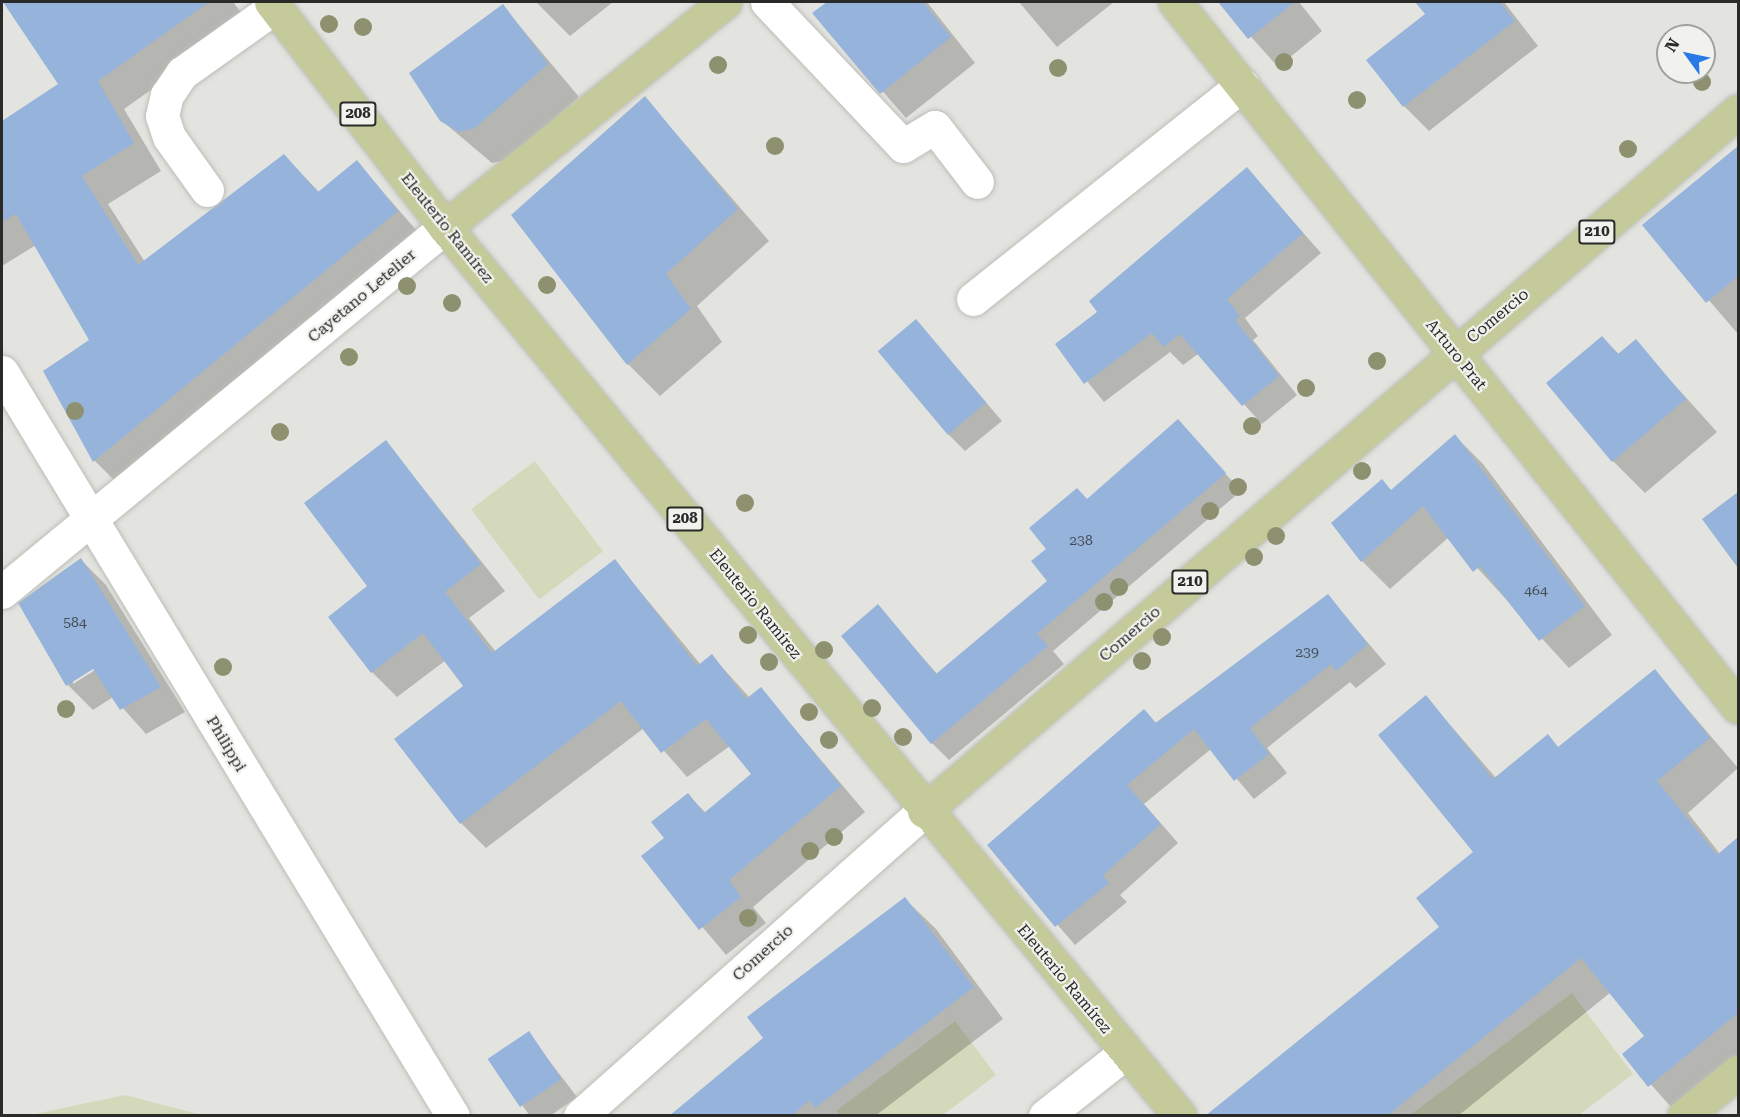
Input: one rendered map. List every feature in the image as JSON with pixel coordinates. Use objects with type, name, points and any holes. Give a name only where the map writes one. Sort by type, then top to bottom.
[{"type":"main road","name":"Cayetano Letelier","points":[[445,227],[725,2]]},
{"type":"main road","name":"Arturo Prat","points":[[1175,2],[1738,708]]},
{"type":"main road","name":"Eleuterio Ramírez","points":[[273,4],[445,227],[924,811],[1180,1116]]},
{"type":"main road","name":"Comercio","points":[[924,811],[1738,111]]},
{"type":"main road","points":[[1684,1116],[1738,1072]]},
{"type":"street","points":[[767,2],[903,146],[935,127],[977,182]]},
{"type":"street","points":[[207,190],[169,137],[162,116],[167,95],[182,73],[273,4]]},
{"type":"street","points":[[973,299],[1242,85]]},
{"type":"street","name":"Cayetano Letelier","points":[[2,592],[445,227]]},
{"type":"street","name":"Philippi","points":[[2,372],[90,521],[453,1116]]},
{"type":"street","name":"Comercio","points":[[580,1116],[924,811]]},
{"type":"street","points":[[1045,1116],[1126,1052]]},
{"type":"green space","points":[[535,461],[603,551],[539,599],[471,509]]},
{"type":"green space","points":[[1572,993],[1633,1074],[1579,1115],[1410,1115]]},
{"type":"green space","points":[[955,1021],[996,1075],[943,1115],[840,1115],[836,1111]]},
{"type":"green space","points":[[125,1095],[202,1115],[30,1115]]},
{"type":"building","points":[[3,2],[209,2],[98,81],[134,143],[82,176],[138,265],[284,154],[318,192],[357,160],[398,211],[93,462],[43,371],[89,340],[16,214],[2,222],[2,121],[58,84]]},
{"type":"building","points":[[827,2],[923,2],[951,37],[880,94],[812,13]]},
{"type":"building","points":[[1218,2],[1295,2],[1248,39]]},
{"type":"building","points":[[1415,2],[1500,2],[1515,21],[1403,107],[1366,60],[1425,14]]},
{"type":"building","points":[[503,4],[548,64],[475,128],[459,132],[440,121],[409,73]]},
{"type":"building","points":[[645,96],[738,209],[666,274],[691,309],[627,365],[511,215]]},
{"type":"building","points":[[1738,146],[1738,276],[1706,303],[1642,225]]},
{"type":"building","points":[[1247,167],[1303,233],[1227,299],[1240,316],[1235,320],[1279,376],[1242,406],[1180,334],[1163,347],[1152,333],[1084,384],[1055,344],[1097,312],[1089,301]]},
{"type":"building","points":[[916,319],[986,402],[948,435],[878,351]]},
{"type":"building","points":[[1602,336],[1618,354],[1636,339],[1686,399],[1612,462],[1546,383]]},
{"type":"building","points":[[1178,419],[1226,473],[1037,634],[1048,646],[931,744],[841,636],[878,604],[936,674],[1047,581],[1031,561],[1046,549],[1029,528],[1077,488],[1087,499]]},
{"type":"building","points":[[1455,434],[1585,606],[1539,641],[1480,566],[1473,572],[1423,506],[1361,562],[1331,523],[1382,479],[1391,490]]},
{"type":"building","points":[[386,440],[481,564],[445,592],[492,653],[615,559],[697,666],[712,654],[746,699],[761,687],[841,786],[729,880],[741,897],[699,930],[641,856],[664,838],[651,822],[688,793],[704,813],[751,774],[706,719],[661,753],[621,701],[460,824],[394,739],[463,686],[423,633],[371,673],[328,617],[367,586],[304,503]]},
{"type":"building","points":[[1738,492],[1738,568],[1702,519]]},
{"type":"building","points":[[81,558],[161,687],[120,710],[93,669],[66,686],[18,603]]},
{"type":"building","points":[[1328,594],[1368,644],[1336,671],[1331,664],[1250,728],[1269,754],[1234,781],[1194,729],[1127,785],[1161,824],[1103,875],[1109,883],[1055,927],[987,845],[1144,709],[1156,723]]},
{"type":"building","points":[[1655,669],[1710,738],[1657,781],[1717,855],[1738,837],[1738,1013],[1648,1087],[1622,1054],[1644,1036],[1581,958],[1387,1116],[1205,1116],[1439,927],[1416,898],[1473,852],[1378,735],[1426,695],[1493,779],[1548,734],[1558,747]]},
{"type":"building","points":[[905,897],[974,987],[815,1108],[810,1100],[791,1116],[669,1116],[763,1038],[747,1017]]},
{"type":"building","points":[[529,1031],[561,1079],[520,1107],[488,1059]]}]
